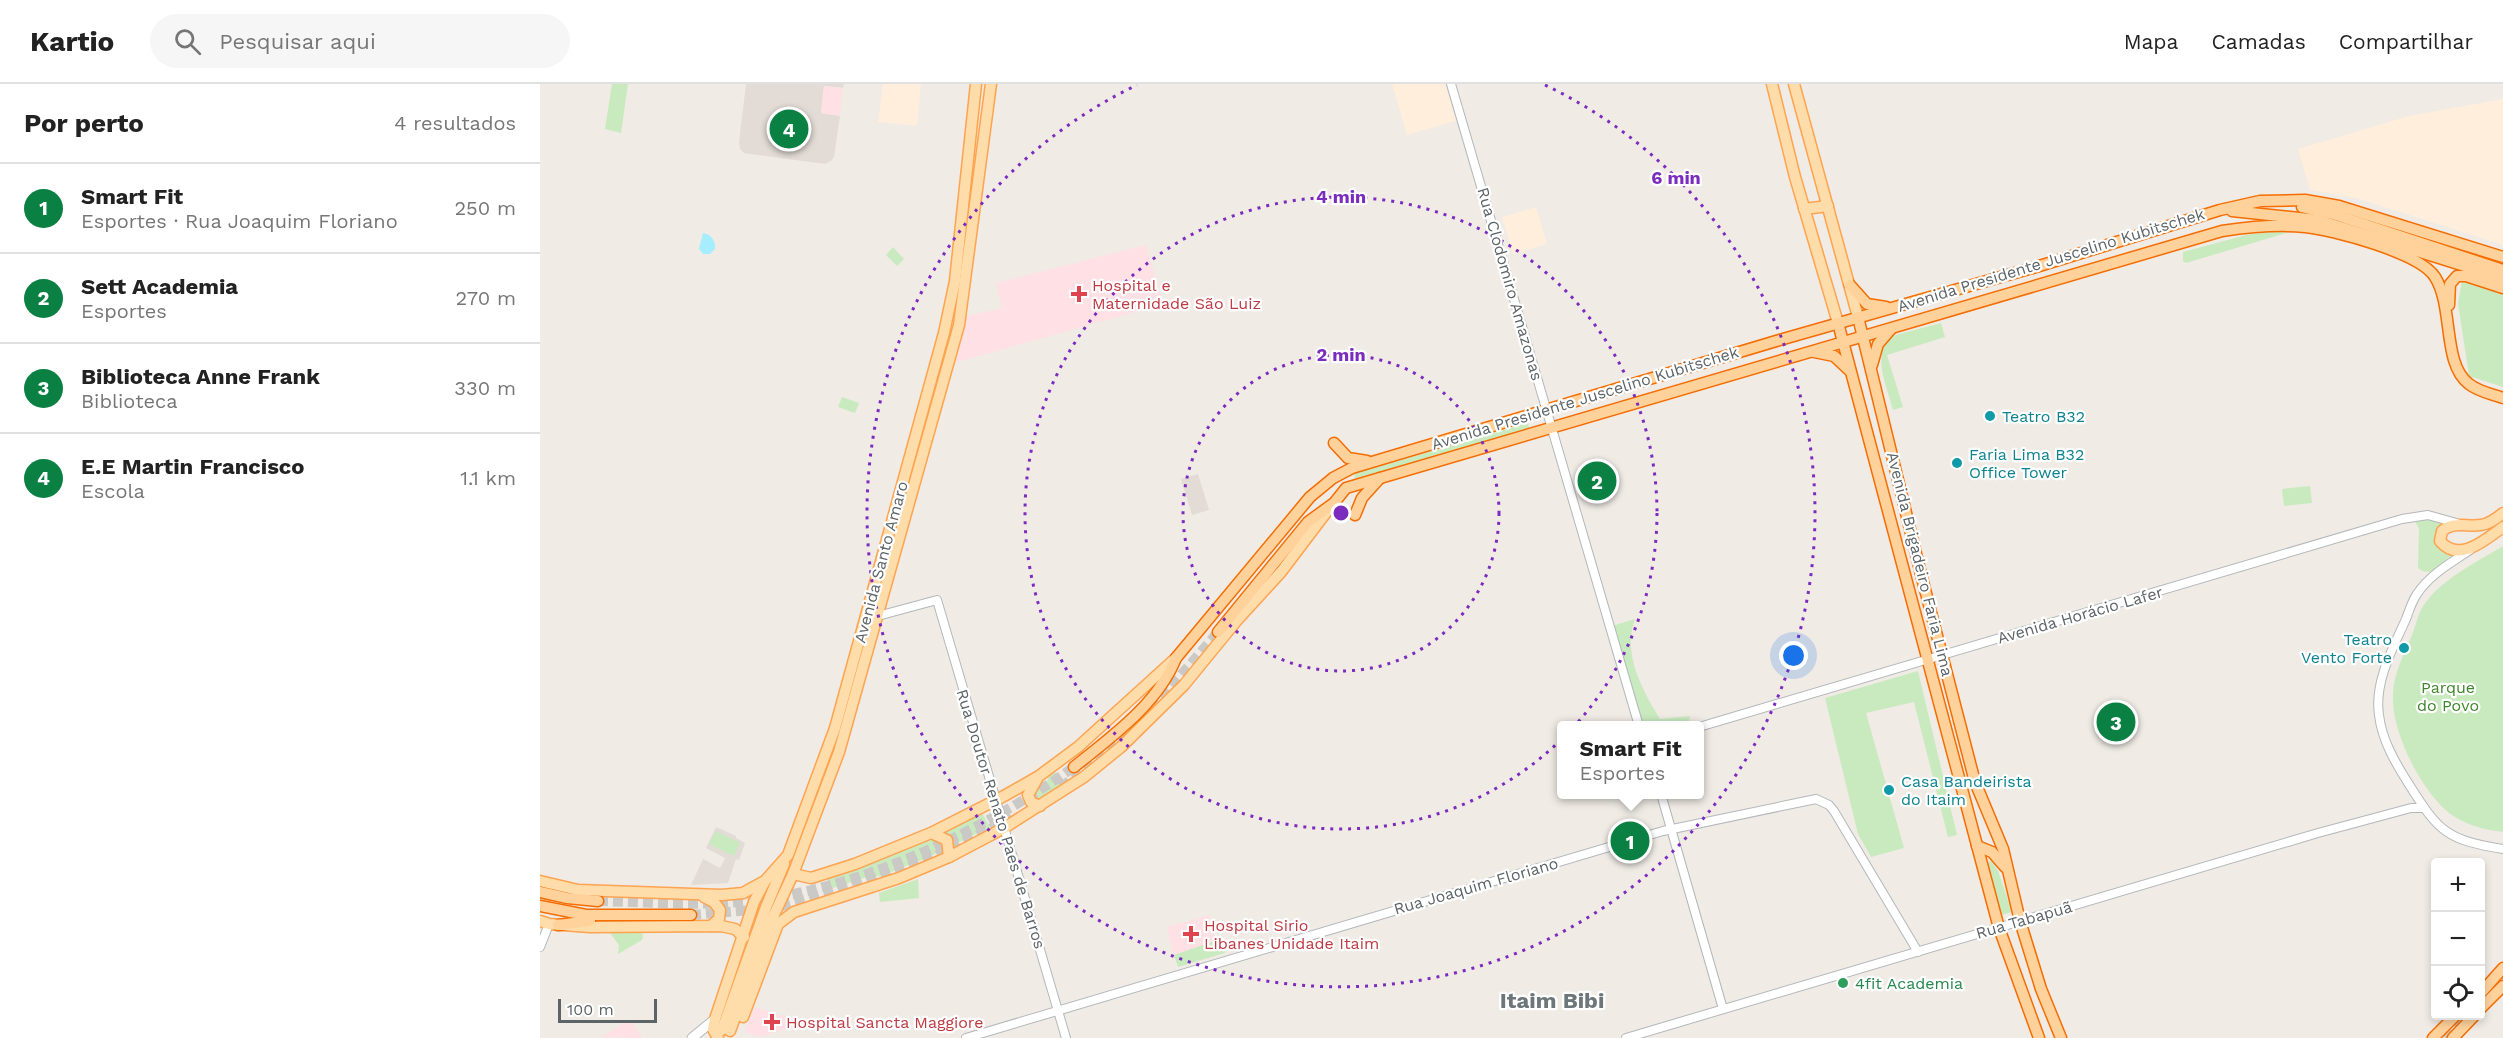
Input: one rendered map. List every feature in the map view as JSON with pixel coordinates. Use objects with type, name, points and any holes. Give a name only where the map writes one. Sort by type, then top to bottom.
[{"type":"highway","name":"Avenida Presidente Juscelino Kubitschek","points":[[1176,658],[1310,497],[1342,472],[1374,461],[1895,306],[2036,267],[2220,210],[2260,201],[2305,200],[2324,203],[2370,214],[2503,258]]},
{"type":"highway","points":[[2260,201],[2315,209],[2503,270]]},
{"type":"highway","points":[[2220,210],[2288,215],[2318,220],[2503,278]]},
{"type":"highway","points":[[2222,231],[2256,220],[2288,215]]},
{"type":"highway","name":"Avenida Presidente Juscelino Kubitschek","points":[[1334,503],[1346,488],[2222,231],[2269,226],[2321,230],[2392,251],[2425,265],[2439,285],[2448,317]]},
{"type":"highway","points":[[2503,288],[2466,276],[2457,276],[2450,284],[2448,317],[2452,351],[2462,378],[2474,388],[2503,398]]},
{"type":"highway","points":[[1850,285],[1867,304],[1876,307],[1895,306]]},
{"type":"highway","name":"Avenida Brigadeiro Faria Lima","points":[[1858,317],[1975,782],[2003,849],[2020,921],[2041,989],[2061,1038]]},
{"type":"highway","name":"Avenida Brigadeiro Faria Lima","points":[[1838,323],[1999,928],[2039,1038]]},
{"type":"highway","points":[[1872,371],[1878,344],[1893,327]]},
{"type":"highway","points":[[1808,352],[1834,356],[1842,361],[1852,375]]},
{"type":"highway","points":[[1866,426],[1870,431],[1879,464],[1886,468],[1894,461]]},
{"type":"highway","points":[[1334,443],[1348,458],[1360,462],[1374,461]]},
{"type":"highway","points":[[1355,515],[1362,498],[1380,478]]},
{"type":"highway","points":[[1882,489],[1898,479]]},
{"type":"highway","points":[[1218,632],[1308,522],[1334,503]]},
{"type":"highway","points":[[1074,767],[1128,721],[1156,692],[1176,658]]},
{"type":"highway","points":[[1970,820],[1980,825],[1991,821]]},
{"type":"highway","points":[[1977,846],[1996,855],[2009,873]]},
{"type":"highway","points":[[540,892],[598,901]]},
{"type":"highway","points":[[540,906],[579,914],[653,917]]},
{"type":"highway","points":[[549,923],[691,915]]},
{"type":"highway","points":[[2485,988],[2503,968]]},
{"type":"highway","points":[[2485,1005],[2503,986]]},
{"type":"highway","points":[[2433,1038],[2451,1020]]},
{"type":"highway","points":[[2441,1038],[2458,1020]]},
{"type":"highway","points":[[2453,1038],[2470,1020]]},
{"type":"main road","name":"Avenida Santo Amaro","points":[[725,1034],[766,932],[793,874],[838,752],[877,616],[951,309],[976,84]]},
{"type":"main road","name":"Avenida Santo Amaro","points":[[715,1019],[754,902],[765,881],[788,855],[835,728],[865,619],[960,317],[992,84]]},
{"type":"main road","name":"Avenida Brigadeiro Faria Lima","points":[[1772,84],[1804,209],[1838,323]]},
{"type":"main road","name":"Avenida Brigadeiro Faria Lima","points":[[1794,84],[1858,317]]},
{"type":"main road","points":[[1804,209],[1828,206]]},
{"type":"main road","name":"Avenida Presidente Juscelino Kubitschek","points":[[725,1034],[739,1026],[778,924],[794,912],[879,885],[950,857],[1040,806],[1104,762],[1184,685],[1238,619],[1281,572],[1334,503]]},
{"type":"main road","points":[[2503,513],[2489,523],[2460,524],[2444,528],[2440,541],[2450,549],[2470,550],[2503,527]]},
{"type":"main road","name":"Avenida Presidente Juscelino Kubitschek","points":[[793,874],[804,877],[818,876],[931,833],[1039,776],[1078,747],[1176,658]]},
{"type":"main road","points":[[1039,776],[1028,795],[1031,802],[1040,806]]},
{"type":"main road","points":[[931,833],[946,840],[950,857]]},
{"type":"main road","points":[[715,1019],[713,1029],[725,1034],[766,907],[788,855]]},
{"type":"main road","points":[[540,881],[578,890],[733,895],[753,889],[765,881]]},
{"type":"main road","points":[[697,895],[714,902],[720,910],[719,919],[711,926]]},
{"type":"main road","points":[[549,923],[711,926],[735,929],[744,937]]},
{"type":"main road","points":[[692,1038],[715,1019]]},
{"type":"street","name":"Rua Clodomiro Amazonas","points":[[1451,84],[1639,721]]},
{"type":"street","name":"Avenida Horácio Lafer","points":[[1704,726],[2402,519],[2428,515],[2460,524]]},
{"type":"street","points":[[2470,550],[2442,569],[2416,594],[2382,676],[2378,713],[2383,734],[2392,755],[2432,820],[2453,836],[2472,843],[2503,849]]},
{"type":"street","name":"Rua Doutor Renato Paes de Barros","points":[[877,616],[937,600],[1066,1038]]},
{"type":"street","points":[[865,619],[877,616]]},
{"type":"street","points":[[1662,799],[1723,1009]]},
{"type":"street","name":"Rua Joaquim Floriano","points":[[966,1038],[1671,830],[1816,799],[1829,805],[1918,951]]},
{"type":"street","name":"Rua Tabapuã","points":[[1626,1038],[2328,831],[2411,808],[2424,808]]},
{"type":"street","points":[[540,947],[549,923]]},
{"type":"shaded area","points":[[746,84],[844,84],[843,88],[824,86],[821,113],[840,116],[834,157],[831,161],[825,164],[744,153],[740,149],[739,142]]},
{"type":"shaded area","points":[[883,84],[921,84],[917,126],[878,122]]},
{"type":"shaded area","points":[[1392,84],[1445,84],[1456,121],[1407,135]]},
{"type":"shaded area","points":[[824,86],[843,88],[840,116],[821,113]]},
{"type":"shaded area","points":[[2503,99],[2503,245],[2356,198],[2310,190],[2298,149],[2409,116]]},
{"type":"shaded area","points":[[1536,207],[1547,244],[1513,254],[1502,217]]},
{"type":"shaded area","name":"Hospital e Maternidade São Luiz","points":[[1146,245],[1163,304],[954,363],[964,317],[1002,308],[996,283]]},
{"type":"shaded area","points":[[1198,474],[1209,510],[1192,515],[1181,479]]},
{"type":"shaded area","points":[[716,827],[745,843],[739,860],[736,859],[728,883],[691,885],[703,859],[720,868],[725,858],[706,848]]},
{"type":"shaded area","name":"Hospital Sirio Libanes Unidade Itaim","points":[[1209,915],[1215,941],[1174,955],[1167,927]]},
{"type":"shaded area","name":"Hospital Sancta Maggiore","points":[[754,1007],[797,1020],[795,1025],[761,1037],[745,1032]]},
{"type":"shaded area","points":[[631,1020],[642,1038],[601,1037],[621,1025]]},
{"type":"green space","points":[[612,84],[628,84],[621,133],[605,129]]},
{"type":"green space","points":[[2293,231],[2186,263],[2183,261],[2183,252],[2246,235]]},
{"type":"green space","points":[[893,247],[904,259],[897,266],[886,255]]},
{"type":"green space","points":[[2462,281],[2503,294],[2503,387],[2469,376],[2458,303]]},
{"type":"green space","points":[[1941,323],[1945,337],[1887,355],[1903,407],[1893,410],[1881,363],[1888,337]]},
{"type":"green space","points":[[842,397],[859,403],[855,413],[838,407]]},
{"type":"green space","points":[[1528,423],[1529,428],[1355,479],[1354,474]]},
{"type":"green space","points":[[2310,486],[2312,503],[2284,506],[2282,489]]},
{"type":"green space","points":[[2424,518],[2448,523],[2436,537],[2461,553],[2440,568],[2429,572],[2418,568],[2419,528],[2414,520]]},
{"type":"green space","name":"Parque do Povo","points":[[2503,546],[2503,832],[2476,827],[2457,819],[2430,792],[2403,743],[2394,710],[2393,688],[2402,657],[2424,605],[2442,585]]},
{"type":"green space","points":[[1635,619],[1631,645],[1632,658],[1647,696],[1660,719],[1690,716],[1689,721],[1642,721],[1612,626]]},
{"type":"green space","points":[[1918,671],[1957,835],[1948,837],[1914,702],[1866,713],[1904,848],[1871,857],[1858,834],[1825,698]]},
{"type":"green space","points":[[1055,772],[1063,784],[1040,800],[1034,798],[1033,790],[1047,781],[1049,775]]},
{"type":"green space","points":[[981,811],[990,827],[927,858],[881,876],[864,878],[833,888],[827,883],[829,876]]},
{"type":"green space","points":[[716,831],[740,843],[734,856],[709,844]]},
{"type":"green space","points":[[1991,861],[1998,871],[2012,912],[2002,915],[1984,862]]},
{"type":"green space","points":[[918,879],[919,898],[880,902],[879,893]]},
{"type":"green space","points":[[610,933],[642,933],[643,936],[642,940],[618,954],[619,945]]},
{"type":"green space","points":[[1220,939],[1225,953],[1178,967],[1174,955]]},
{"type":"water","points":[[703,233],[711,236],[715,243],[715,249],[710,254],[703,254],[699,249]]},
{"type":"tunnel","points":[[1061,787],[1104,754],[1124,735],[1218,632]]},
{"type":"tunnel","points":[[598,901],[687,904],[739,902],[783,896],[827,886],[915,856],[958,836],[998,815],[1074,767]]},
{"type":"tunnel","points":[[691,915],[775,908],[849,887],[927,860],[1012,818]]},
{"type":"tunnel","points":[[2485,995],[2503,976]]},
{"type":"tunnel","points":[[2445,1038],[2462,1020]]},
{"type":"place","name":"E.E Martin Francisco","points":[[789,129]]},
{"type":"place","name":"Hospital e Maternidade São Luiz","points":[[1079,294]]},
{"type":"place","name":"Teatro B32","points":[[1990,416]]},
{"type":"place","name":"Faria Lima B32 Office Tower","points":[[1957,463]]},
{"type":"place","name":"Sett Academia","points":[[1597,481]]},
{"type":"place","name":"Teatro Vento Forte","points":[[2404,648]]},
{"type":"place","name":"Biblioteca Anne Frank","points":[[2116,722]]},
{"type":"place","name":"Casa Bandeirista do Itaim","points":[[1889,790]]},
{"type":"place","name":"Smart Fit","points":[[1630,841]]},
{"type":"place","name":"Hospital Sirio Libanes Unidade Itaim","points":[[1191,934]]},
{"type":"place","name":"4fit Academia","points":[[1843,983]]},
{"type":"place","name":"Hospital Sancta Maggiore","points":[[772,1022]]},
{"type":"district","name":"Itaim Bibi","points":[[1552,1000]]}]
